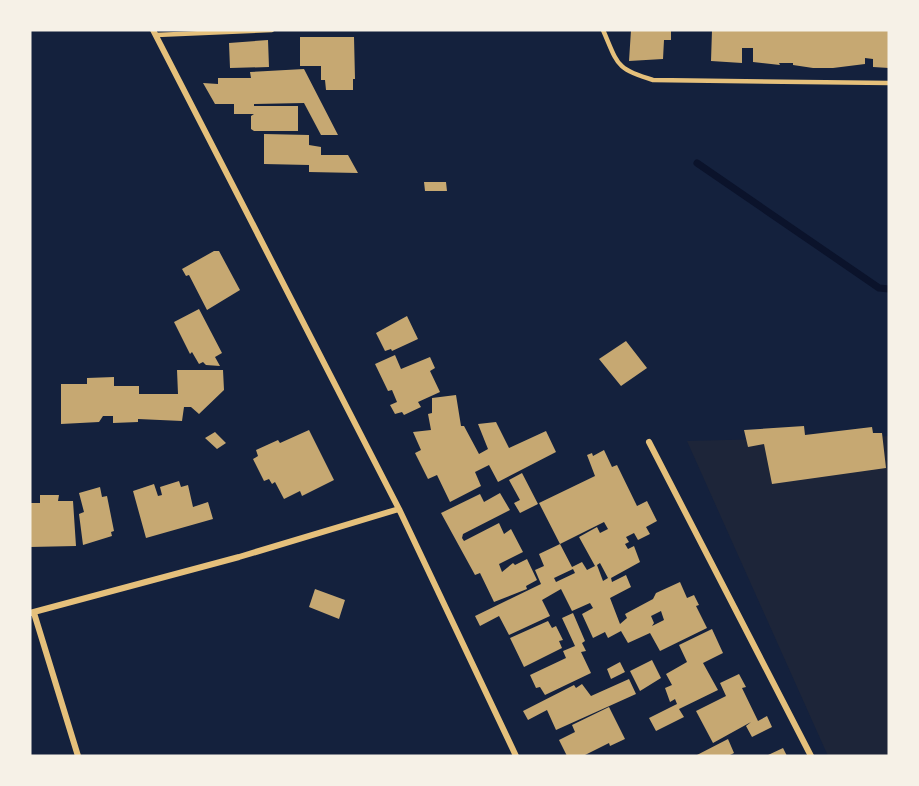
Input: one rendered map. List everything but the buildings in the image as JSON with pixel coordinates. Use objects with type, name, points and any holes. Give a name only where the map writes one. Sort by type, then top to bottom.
[{"type":"street","points":[[154,32],[399,508],[516,756]]},
{"type":"street","points":[[649,442],[811,756]]},
{"type":"street","points":[[78,756],[32,613],[239,557],[399,508]]},
{"type":"lane","points":[[154,32],[272,30]]},
{"type":"lane","points":[[603,30],[617,64],[627,73],[653,80],[889,83]]},
{"type":"shaded area","points":[[889,436],[889,756],[828,756],[687,441]]},
{"type":"waterway","points":[[697,163],[879,288],[889,289]]}]
